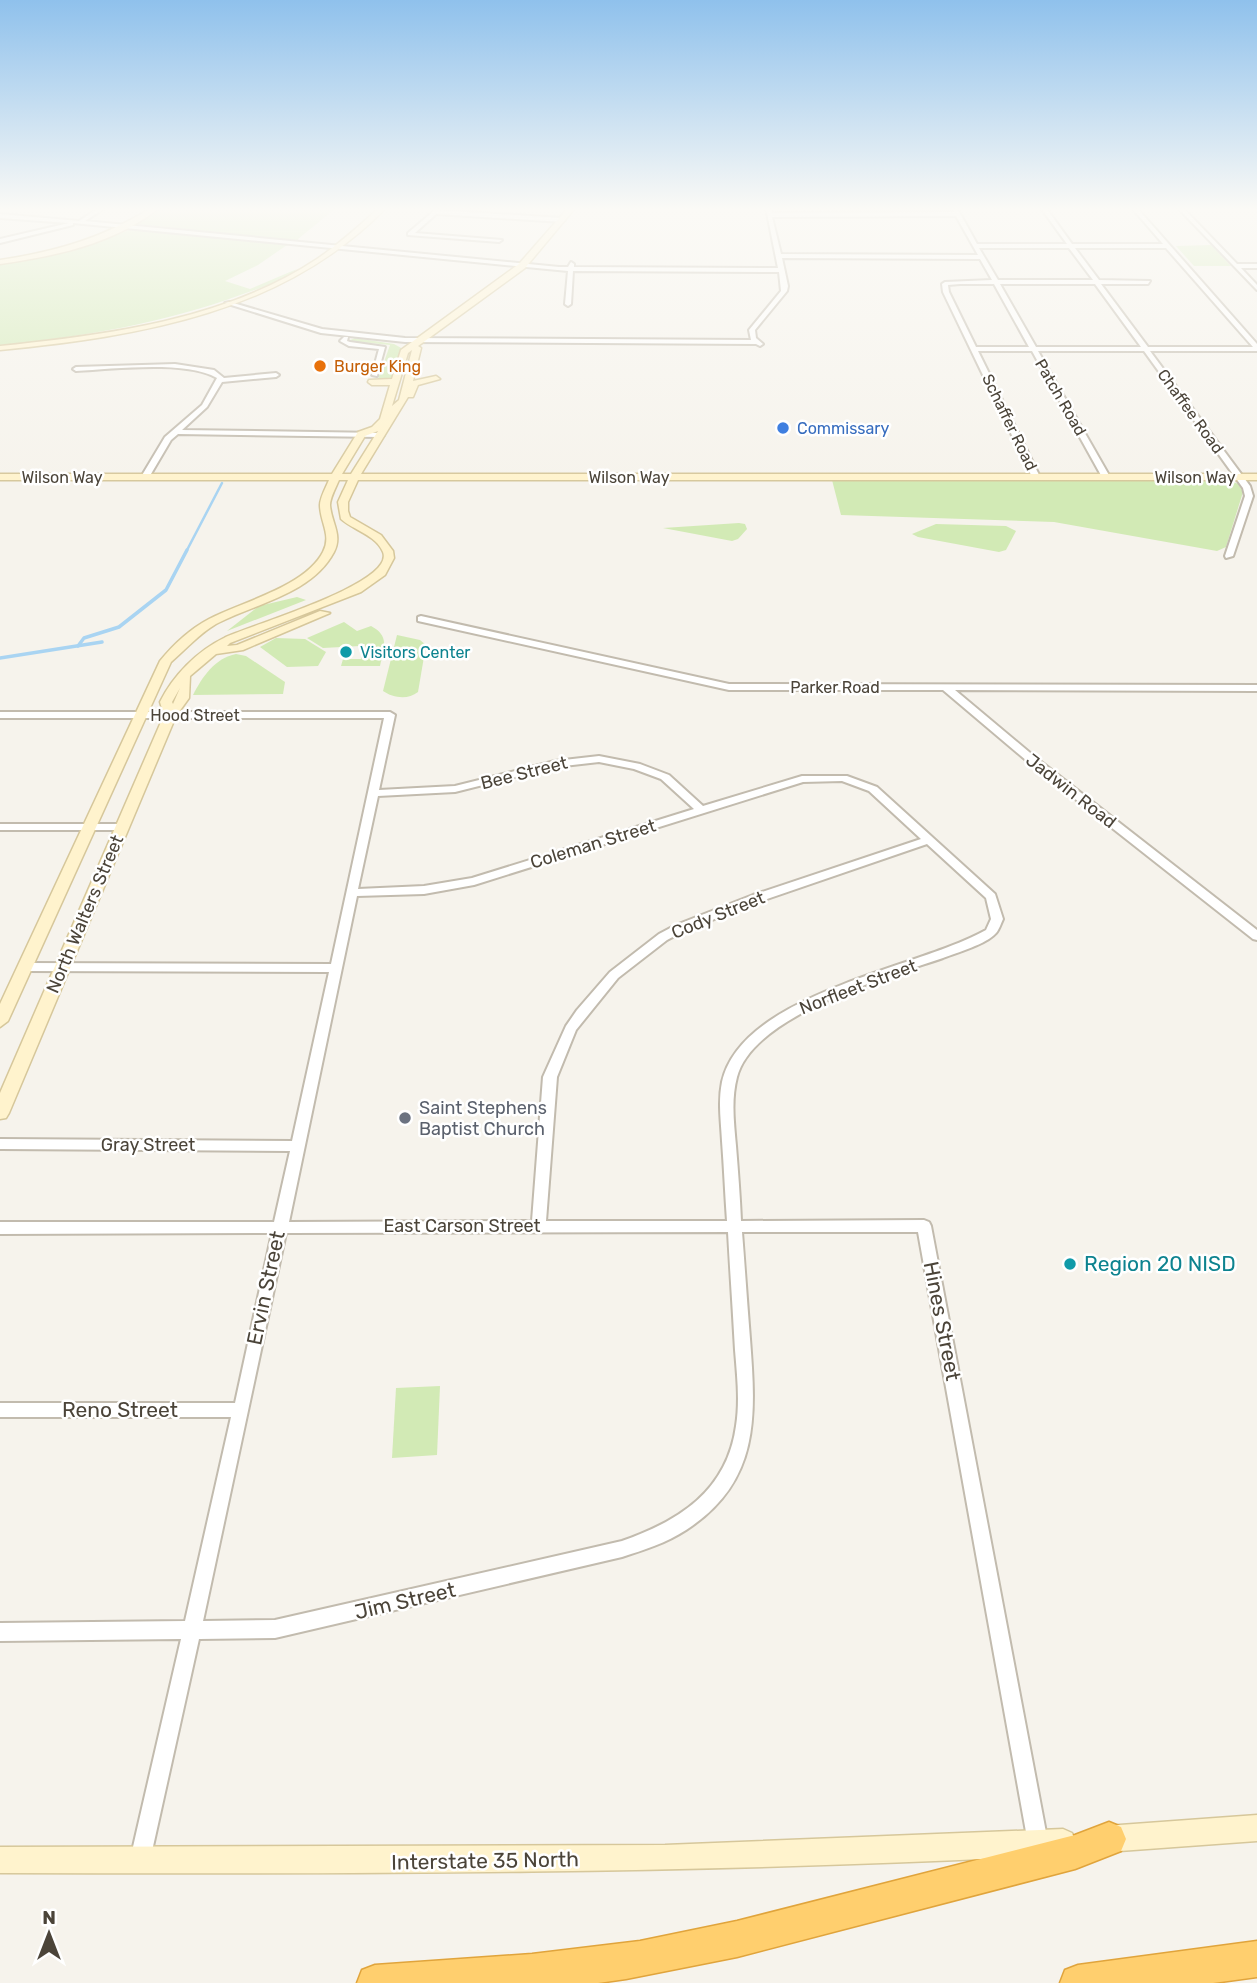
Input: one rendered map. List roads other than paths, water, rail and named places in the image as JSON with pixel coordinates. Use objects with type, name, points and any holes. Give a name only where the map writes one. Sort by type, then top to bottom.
[{"type":"highway","points":[[375,1983],[559,1969],[625,1961],[682,1950],[737,1939],[1074,1852],[1109,1839]]},
{"type":"highway","points":[[1078,1983],[1257,1959]]},
{"type":"street","points":[[0,348],[110,333],[234,301]]},
{"type":"street","points":[[403,401],[420,340],[474,301]]},
{"type":"street","points":[[228,303],[310,329],[349,335],[420,340],[757,343],[752,330],[776,301]]},
{"type":"street","name":"Schaffer Road","points":[[950,301],[1036,477]]},
{"type":"street","name":"Patch Road","points":[[1006,301],[1106,477]]},
{"type":"street","name":"Chaffee Road","points":[[1110,301],[1247,488],[1249,496],[1229,556]]},
{"type":"street","points":[[1215,301],[1257,348]]},
{"type":"street","points":[[349,335],[344,342],[383,348],[373,378],[396,382]]},
{"type":"street","name":"North Walters Street","points":[[0,1021],[157,675],[175,649],[214,621],[296,584],[323,561],[330,550],[333,537],[325,504],[335,477],[361,434],[374,429],[384,420],[404,352],[420,340]]},
{"type":"street","points":[[975,349],[1257,348]]},
{"type":"street","points":[[76,369],[194,368],[217,372],[220,380]]},
{"type":"street","points":[[347,494],[354,477],[393,411],[409,397],[414,383],[436,379],[416,376],[411,372]]},
{"type":"street","points":[[220,380],[276,375]]},
{"type":"street","points":[[145,477],[175,432],[200,412],[220,380]]},
{"type":"street","points":[[175,432],[380,435]]},
{"type":"street","points":[[365,460],[377,469],[417,477]]},
{"type":"street","points":[[289,477],[316,472],[344,462]]},
{"type":"street","name":"Wilson Way","points":[[0,477],[1257,477]]},
{"type":"street","points":[[289,477],[314,482],[330,492]]},
{"type":"street","points":[[347,494],[370,481],[393,477]]},
{"type":"street","name":"North Walters Street","points":[[0,1113],[170,715],[183,702],[187,689],[185,677],[193,666],[212,651],[239,648],[328,611],[334,600],[375,579],[389,558],[384,543],[346,519],[342,511],[347,494]]},
{"type":"street","name":"Parker Road","points":[[421,619],[729,687],[1257,688]]},
{"type":"street","name":"Jadwin Road","points":[[946,688],[1031,760],[1257,936]]},
{"type":"street","name":"Hood Street","points":[[0,715],[390,715]]},
{"type":"street","name":"Ervin Street","points":[[140,1860],[390,715]]},
{"type":"street","name":"Bee Street","points":[[373,793],[455,789],[555,764],[599,760],[636,766],[665,777],[701,810]]},
{"type":"street","name":"Coleman Street","points":[[351,894],[450,887],[802,779],[831,777]]},
{"type":"street","name":"Norfleet Street","points":[[745,1425],[745,1380],[726,1100],[732,1070],[749,1045],[776,1021],[818,999],[957,949],[991,932],[996,925],[996,906],[991,897],[873,789],[854,780],[831,777]]},
{"type":"street","points":[[0,827],[122,827]]},
{"type":"street","name":"Cody Street","points":[[539,1225],[550,1077],[562,1044],[580,1013],[614,975],[663,937],[680,928],[757,898],[928,840]]},
{"type":"street","points":[[25,967],[335,968]]},
{"type":"street","name":"Gray Street","points":[[0,1144],[295,1146]]},
{"type":"street","name":"East Carson Street","points":[[0,1228],[924,1226]]},
{"type":"street","name":"Hines Street","points":[[924,1226],[1038,1843]]},
{"type":"street","name":"Reno Street","points":[[0,1410],[240,1410]]},
{"type":"street","name":"Jim Street","points":[[0,1632],[275,1629],[622,1549],[666,1532],[693,1515],[718,1490],[734,1465],[745,1425]]},
{"type":"street","name":"Interstate 35 North","points":[[0,1860],[452,1862],[757,1856],[970,1848],[1257,1828]]},
{"type":"waterway","points":[[186,552],[222,483]]},
{"type":"waterway","points":[[78,646],[84,638],[119,627],[166,590],[187,550]]},
{"type":"waterway","points":[[78,646],[102,642]]},
{"type":"waterway","points":[[0,658],[78,646]]},
{"type":"place","name":"Burger King","points":[[320,366]]},
{"type":"place","name":"Commissary","points":[[783,428]]},
{"type":"place","name":"Visitors Center","points":[[346,652]]},
{"type":"place","name":"Saint Stephens Baptist Church","points":[[405,1118]]},
{"type":"place","name":"Region 20 NISD","points":[[1070,1264]]}]
